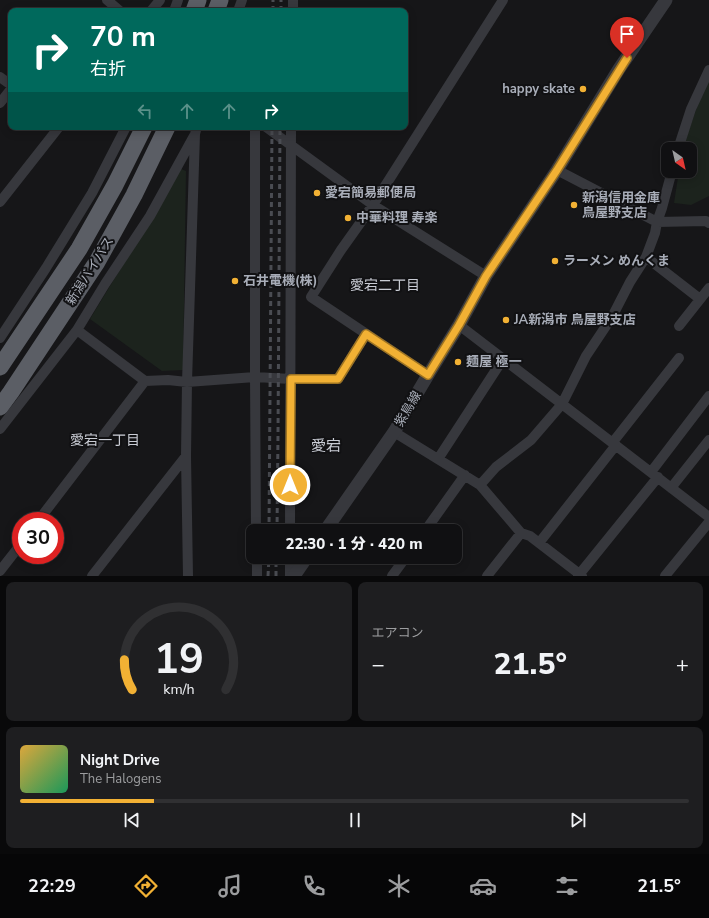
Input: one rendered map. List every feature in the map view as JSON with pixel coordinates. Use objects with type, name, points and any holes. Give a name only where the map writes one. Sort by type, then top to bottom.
[{"type":"highway","name":"新潟バイパス","points":[[0,367],[79,249],[115,185],[142,130]]},
{"type":"highway","name":"新潟バイパス","points":[[0,407],[97,262],[134,194],[166,130]]},
{"type":"street","points":[[107,0],[116,8]]},
{"type":"street","points":[[153,8],[160,0]]},
{"type":"street","points":[[428,375],[311,297],[341,250],[373,205],[503,0]]},
{"type":"street","name":"紫鳥線","points":[[330,524],[394,432],[459,325],[486,276],[557,170],[619,69],[666,0]]},
{"type":"street","points":[[680,142],[691,109],[709,70]]},
{"type":"street","points":[[0,103],[8,93]]},
{"type":"street","points":[[0,202],[57,130]]},
{"type":"street","points":[[0,338],[89,199],[124,130]]},
{"type":"street","points":[[255,130],[256,524]]},
{"type":"street","points":[[270,130],[373,205],[486,276]]},
{"type":"street","points":[[290,524],[291,130]]},
{"type":"street","points":[[0,429],[77,330],[105,284],[150,216],[196,131]]},
{"type":"street","points":[[188,576],[186,456],[187,382],[196,131]]},
{"type":"street","points":[[557,170],[657,222],[706,221],[709,223]]},
{"type":"street","points":[[480,485],[496,467],[531,440],[562,404],[586,356],[612,317],[630,282],[646,257],[655,233],[670,178]]},
{"type":"street","points":[[646,257],[700,299]]},
{"type":"street","points":[[679,326],[709,288]]},
{"type":"street","points":[[459,325],[709,516]]},
{"type":"street","points":[[77,330],[145,381],[168,380],[187,382],[255,377],[338,379],[366,334]]},
{"type":"street","points":[[438,459],[503,358]]},
{"type":"street","points":[[538,543],[679,358]]},
{"type":"street","points":[[45,512],[145,381]]},
{"type":"street","points":[[394,432],[480,485],[521,533],[530,536],[580,576],[655,475],[709,396]]},
{"type":"street","points":[[672,488],[709,440]]},
{"type":"street","points":[[92,576],[186,456]]},
{"type":"street","points":[[430,524],[465,475]]},
{"type":"street","points":[[666,576],[709,522]]},
{"type":"street","points":[[487,576],[521,533]]},
{"type":"street","points":[[0,571],[12,556]]},
{"type":"street","points":[[257,564],[257,576]]},
{"type":"street","points":[[290,564],[290,576]]},
{"type":"street","points":[[294,576],[302,564]]},
{"type":"street","points":[[392,576],[401,564]]},
{"type":"shaded area","points":[[709,80],[709,196],[691,205],[674,203],[678,178],[697,178],[697,142],[685,142],[702,93]]},
{"type":"shaded area","points":[[181,169],[186,171],[183,370],[162,371],[90,319]]},
{"type":"railway","points":[[273,0],[273,8]]},
{"type":"railway","points":[[281,0],[281,8]]},
{"type":"railway","points":[[269,524],[272,130]]},
{"type":"railway","points":[[277,524],[280,130]]},
{"type":"railway","points":[[268,576],[269,564]]},
{"type":"railway","points":[[276,564],[276,576]]},
{"type":"place","name":"happy skate","points":[[583,89]]},
{"type":"place","name":"愛宕簡易郵便局","points":[[317,193]]},
{"type":"place","name":"新潟信用金庫 鳥屋野支店","points":[[574,205]]},
{"type":"place","name":"中華料理 寿楽","points":[[348,218]]},
{"type":"place","name":"ラーメン めんくま","points":[[555,261]]},
{"type":"place","name":"石井電機(株)","points":[[235,281]]},
{"type":"place","name":"JA新潟市 鳥屋野支店","points":[[506,320]]},
{"type":"place","name":"麺屋 極一","points":[[458,362]]},
{"type":"district","name":"愛宕二丁目","points":[[385,285]]},
{"type":"district","name":"愛宕一丁目","points":[[105,440]]},
{"type":"district","name":"愛宕","points":[[326,446]]},
{"type":"route","points":[[290,485],[291,379],[338,379],[366,334],[428,375],[459,325],[486,276],[557,170],[627,58]]}]
